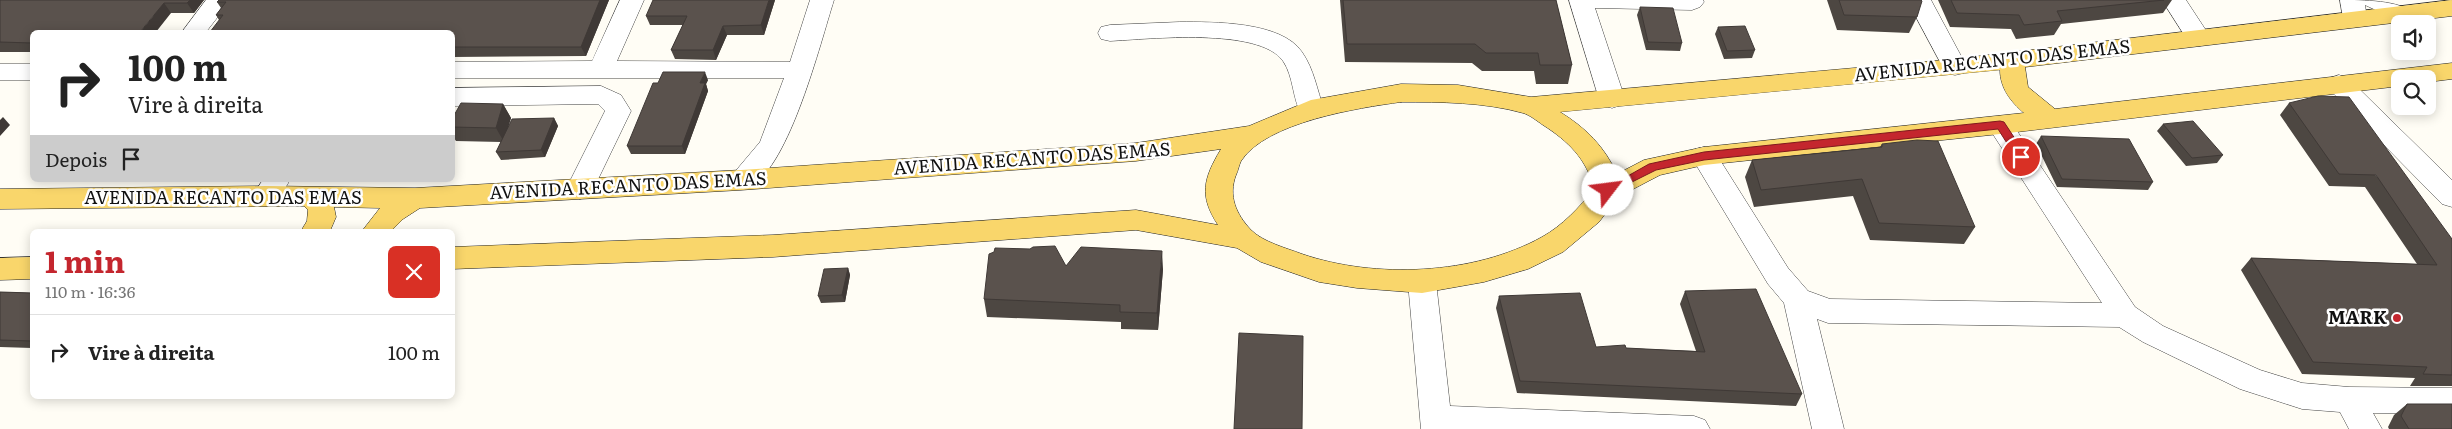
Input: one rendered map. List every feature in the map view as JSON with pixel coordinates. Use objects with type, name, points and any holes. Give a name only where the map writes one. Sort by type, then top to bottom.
[{"type":"main road","name":"AVENIDA RECANTO DAS EMAS","points":[[1532,106],[1955,67],[2199,38],[2353,9],[2403,14],[2452,8]]},
{"type":"main road","points":[[2012,60],[2014,80],[2018,91],[2035,108],[2051,119]]},
{"type":"main road","points":[[455,258],[773,246],[1136,220],[1242,238],[1271,254],[1319,271],[1357,277],[1422,282],[1484,271],[1518,260],[1553,244],[1589,215],[1608,190],[1653,167],[1704,156],[2000,125],[2452,71]]},
{"type":"main road","points":[[1242,238],[1220,206],[1218,187],[1230,156],[1254,134],[1311,109],[1401,93],[1458,94],[1532,106],[1563,125],[1582,140],[1600,163],[1608,190]]},
{"type":"main road","name":"AVENIDA RECANTO DAS EMAS","points":[[0,199],[271,188],[312,197],[415,198],[741,180],[1136,152],[1174,148],[1254,134]]},
{"type":"main road","points":[[312,197],[320,203],[324,213],[321,224],[317,229]]},
{"type":"main road","points":[[377,229],[396,209],[415,198]]},
{"type":"main road","points":[[0,269],[30,268]]},
{"type":"street","points":[[196,30],[219,0]]},
{"type":"street","points":[[600,69],[632,0]]},
{"type":"street","points":[[741,180],[755,167],[773,142],[800,70],[822,0]]},
{"type":"street","points":[[1581,0],[1612,100]]},
{"type":"street","points":[[1592,0],[1692,2]]},
{"type":"street","points":[[1919,0],[1955,67]]},
{"type":"street","points":[[2174,0],[2199,38]]},
{"type":"street","points":[[2373,0],[2403,14]]},
{"type":"street","points":[[1110,33],[1208,30],[1260,35],[1272,39],[1282,44],[1294,57],[1311,109]]},
{"type":"street","points":[[580,189],[618,111],[634,69]]},
{"type":"street","points":[[455,70],[800,70]]},
{"type":"street","points":[[0,72],[30,72]]},
{"type":"street","points":[[2339,84],[2452,197]]},
{"type":"street","points":[[455,97],[601,95],[616,104],[618,111]]},
{"type":"street","points":[[2000,125],[2125,315],[2153,334],[2251,380],[2302,396],[2349,400],[2452,401]]},
{"type":"street","points":[[773,142],[778,166],[787,176]]},
{"type":"street","points":[[1704,156],[1778,276],[1798,299],[1828,311],[2125,315]]},
{"type":"street","points":[[1422,282],[1437,424],[1692,429]]},
{"type":"street","points":[[1798,299],[1828,429]]},
{"type":"street","points":[[2349,400],[2366,429]]},
{"type":"building","points":[[0,0],[190,0],[187,3],[164,3],[142,30],[30,30],[30,43],[0,42]]},
{"type":"building","points":[[219,0],[600,0],[581,47],[455,47],[455,30],[212,30],[223,15],[216,15],[226,2],[217,2]]},
{"type":"building","points":[[653,0],[769,0],[761,25],[723,26],[713,50],[671,50],[687,16],[646,16]]},
{"type":"building","points":[[1343,0],[1556,0],[1572,65],[1540,65],[1538,53],[1486,53],[1475,44],[1347,44]]},
{"type":"building","points":[[1839,0],[1922,1],[1917,17],[1844,15]]},
{"type":"building","points":[[1951,0],[2164,0],[2057,11],[2062,21],[2024,25],[2019,15],[1957,13]]},
{"type":"building","points":[[1640,7],[1673,8],[1682,43],[1648,42]]},
{"type":"building","points":[[1745,26],[1755,50],[1727,51],[1718,27]]},
{"type":"building","points":[[663,72],[705,72],[700,83],[705,83],[682,146],[627,146],[653,83],[658,83]]},
{"type":"building","points":[[2318,96],[2349,97],[2452,239],[2452,375],[2423,374],[2427,367],[2313,362],[2251,258],[2437,265],[2376,175],[2339,174],[2289,103]]},
{"type":"building","points":[[461,103],[503,104],[496,128],[455,127],[455,114]]},
{"type":"building","points":[[554,118],[541,150],[496,152],[512,119]]},
{"type":"building","points":[[2193,121],[2223,155],[2192,158],[2163,124]]},
{"type":"building","points":[[2041,136],[2129,139],[2153,182],[2062,179]]},
{"type":"building","points":[[1917,140],[1938,141],[1975,227],[1879,223],[1862,179],[1761,190],[1752,160],[1882,147],[1882,144]]},
{"type":"building","points":[[1055,246],[1066,266],[1081,247],[1162,251],[1157,313],[1120,312],[1120,305],[984,299],[989,254],[994,252],[995,248],[1030,249],[1033,247]]},
{"type":"building","points":[[848,268],[842,295],[818,296],[824,269]]},
{"type":"building","points":[[1756,289],[1802,394],[1520,381],[1499,296],[1580,293],[1596,347],[1625,345],[1626,348],[1705,352],[1685,291]]},
{"type":"building","points":[[0,292],[30,293],[30,341],[0,340]]},
{"type":"building","points":[[1239,333],[1303,336],[1302,429],[1234,429]]},
{"type":"building","points":[[2407,404],[2452,404],[2452,429],[2409,429],[2401,416]]},
{"type":"place","name":"MARK","points":[[2397,318]]},
{"type":"route","points":[[1608,190],[1635,174],[1653,167],[1704,156],[2000,125],[2021,157]]}]
